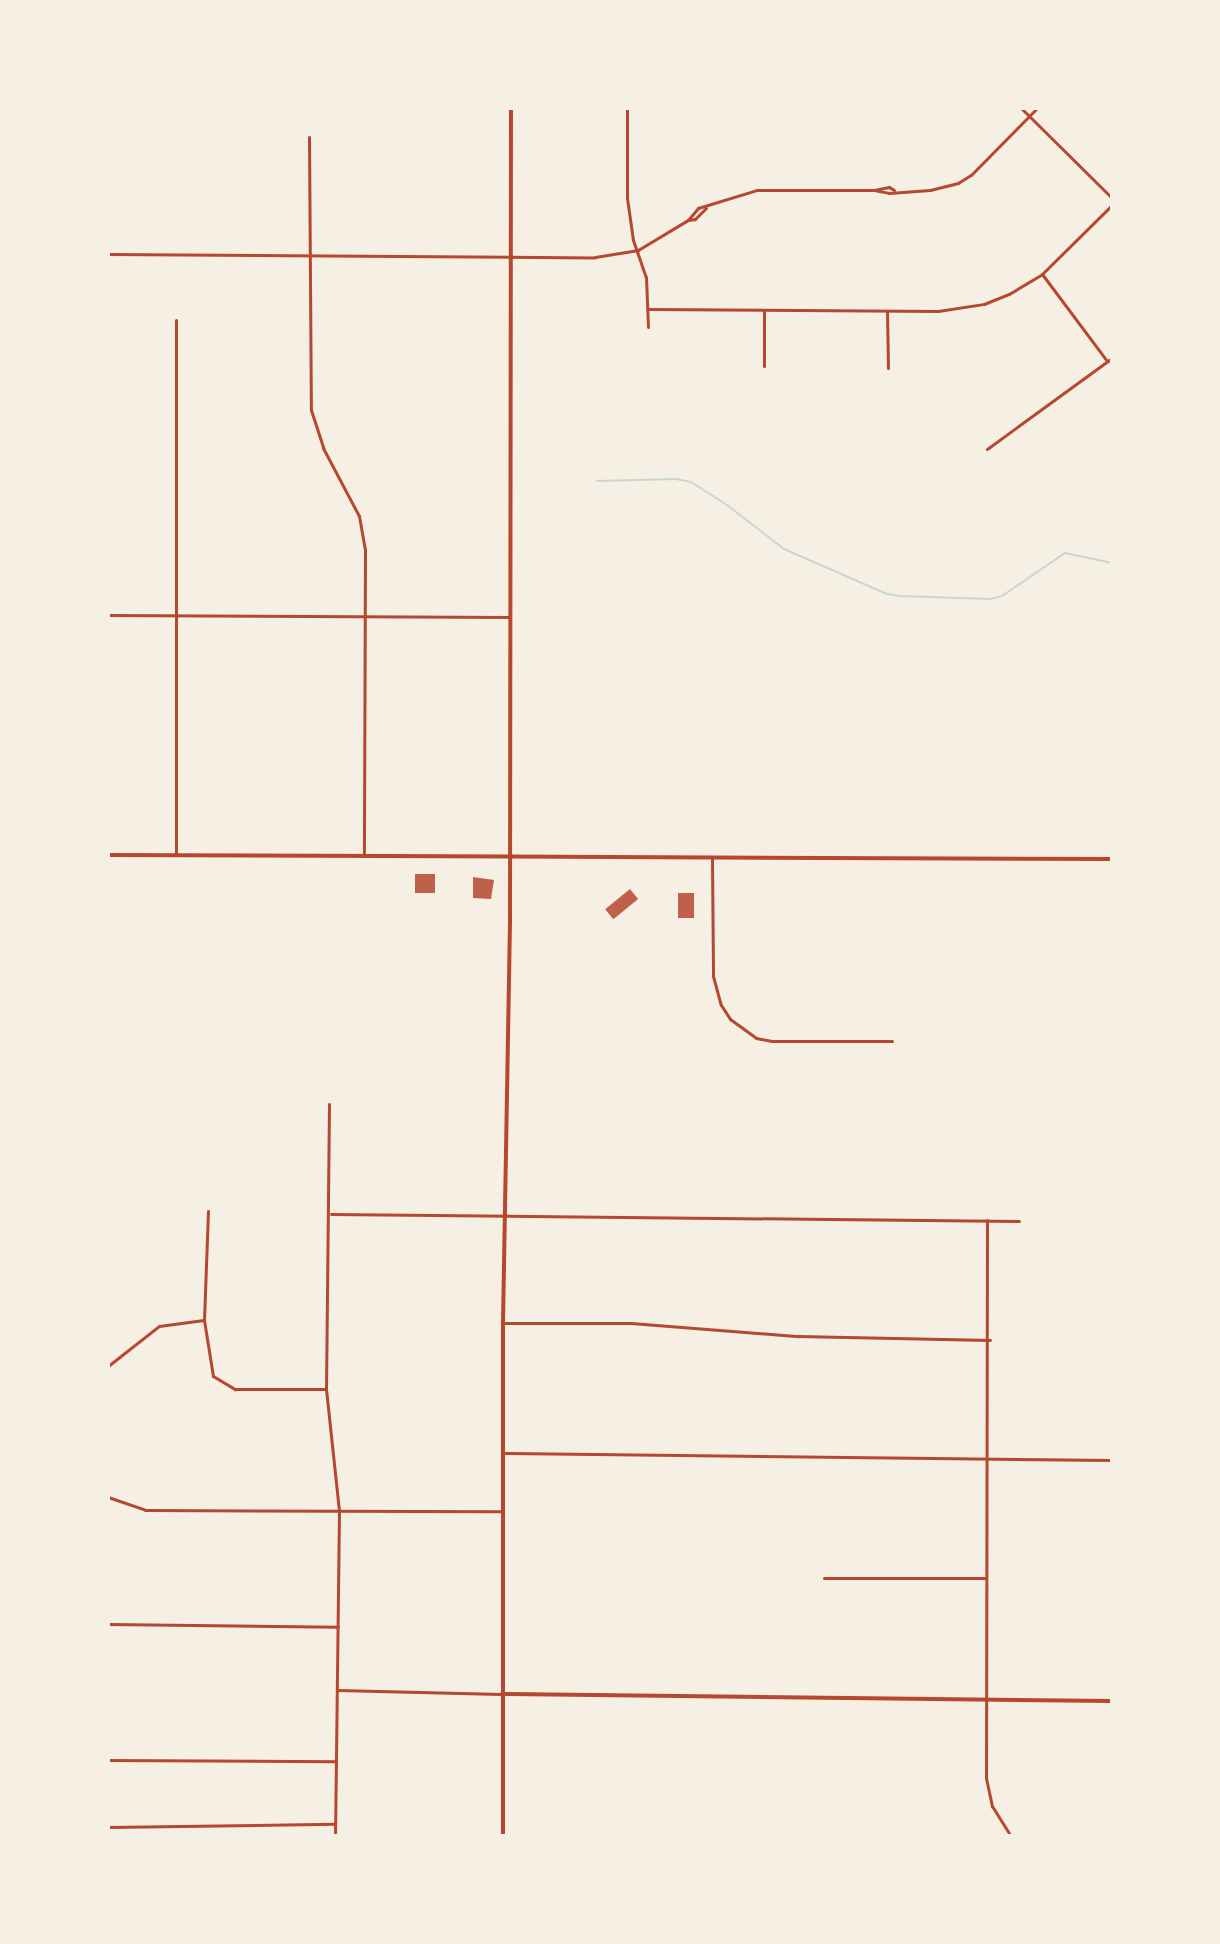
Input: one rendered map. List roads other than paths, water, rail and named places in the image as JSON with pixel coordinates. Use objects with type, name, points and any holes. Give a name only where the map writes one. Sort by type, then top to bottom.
[{"type":"street","points":[[503,1836],[502,1511],[510,857],[511,108]]},
{"type":"street","points":[[627,108],[627,198],[646,277],[648,327]]},
{"type":"street","points":[[1021,108],[1112,198]]},
{"type":"street","points":[[108,254],[595,257],[638,250],[688,220],[698,208],[757,190],[874,190],[889,187],[894,190],[930,190],[958,183],[971,175],[1037,108]]},
{"type":"street","points":[[309,137],[311,410],[323,448],[352,500],[363,532],[364,856]]},
{"type":"street","points":[[648,309],[938,311],[984,304],[1009,294],[1042,274],[1112,205]]},
{"type":"street","points":[[1042,274],[1107,361]]},
{"type":"street","points":[[764,310],[764,366]]},
{"type":"street","points":[[887,311],[888,368]]},
{"type":"street","points":[[176,320],[176,855]]},
{"type":"street","points":[[987,449],[1112,358]]},
{"type":"street","points":[[108,615],[509,617]]},
{"type":"street","points":[[108,855],[1112,859]]},
{"type":"street","points":[[712,858],[713,976],[721,1005],[730,1019],[756,1038],[772,1041],[892,1041]]},
{"type":"street","points":[[329,1104],[326,1389],[339,1511],[335,1836]]},
{"type":"street","points":[[208,1211],[204,1320],[208,1362],[213,1376],[235,1389],[326,1389]]},
{"type":"street","points":[[329,1214],[1019,1221]]},
{"type":"street","points":[[987,1220],[990,1340],[986,1700],[989,1794],[1011,1836]]},
{"type":"street","points":[[108,1366],[159,1326],[204,1320]]},
{"type":"street","points":[[503,1323],[631,1323],[798,1336],[990,1340]]},
{"type":"street","points":[[503,1453],[1112,1460]]},
{"type":"street","points":[[108,1497],[145,1510],[502,1511]]},
{"type":"street","points":[[824,1578],[986,1578]]},
{"type":"street","points":[[108,1624],[338,1627]]},
{"type":"street","points":[[337,1690],[1112,1701]]},
{"type":"street","points":[[108,1760],[336,1761]]},
{"type":"street","points":[[108,1827],[335,1824]]},
{"type":"waterway","points":[[597,481],[676,479],[691,482],[784,549],[887,594],[990,599],[1002,596],[1065,553],[1112,563]]}]
